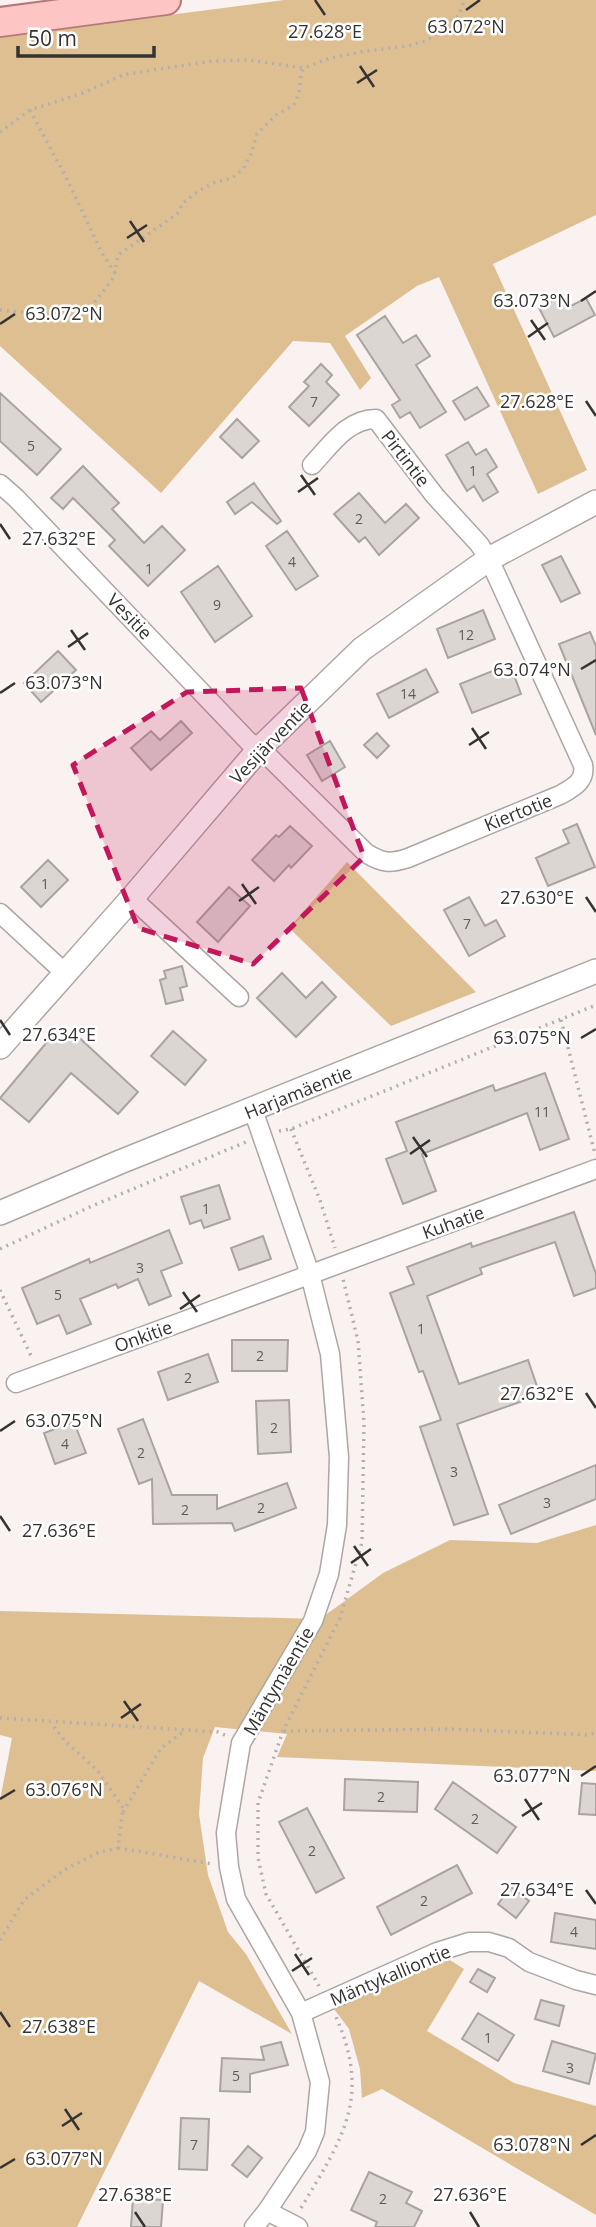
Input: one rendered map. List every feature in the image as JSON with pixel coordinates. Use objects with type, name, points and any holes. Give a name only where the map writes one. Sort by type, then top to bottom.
[{"type":"main road","points":[[0,22],[166,0]]},
{"type":"street","name":"Pirtintie","points":[[312,465],[351,425],[364,419],[376,419],[435,496],[480,544],[489,559]]},
{"type":"street","name":"Vesitie","points":[[0,484],[125,610],[249,742],[260,748]]},
{"type":"street","name":"Vesijärventie","points":[[0,1047],[260,748],[362,649],[489,559],[596,502]]},
{"type":"street","name":"Kiertotie","points":[[260,748],[366,853],[381,862],[393,863],[408,858],[560,795],[579,783],[584,772],[583,765],[489,559]]},
{"type":"street","points":[[132,898],[239,997]]},
{"type":"street","points":[[0,913],[66,974]]},
{"type":"street","name":"Harjamäentie","points":[[0,1213],[120,1162],[596,971]]},
{"type":"street","name":"Mäntymäentie","points":[[253,1110],[310,1274],[330,1354],[339,1457],[337,1525],[329,1574],[313,1621],[241,1743],[226,1833],[229,1867],[236,1899],[301,2013],[320,2082],[315,2132],[307,2151],[254,2227]]},
{"type":"street","name":"Kuhatie","points":[[310,1274],[596,1169]]},
{"type":"street","name":"Onkitie","points":[[16,1383],[310,1274]]},
{"type":"street","name":"Mäntykalliontie","points":[[301,2013],[437,1952],[469,1942],[489,1941],[509,1948],[529,1962],[596,1985]]},
{"type":"street","points":[[267,2211],[295,2225]]},
{"type":"path","points":[[0,132],[30,110],[83,93],[123,75],[213,61],[249,60],[304,68],[330,58],[408,46],[428,40],[458,16],[465,0]]},
{"type":"path","points":[[0,310],[48,315],[91,307],[114,273],[118,255],[177,214],[183,202],[197,192],[215,182],[232,178],[243,169],[257,134],[276,115],[294,106],[304,68]]},
{"type":"path","points":[[30,110],[114,273]]},
{"type":"path","points":[[0,1249],[92,1206],[262,1136],[291,1129],[596,1005]]},
{"type":"path","points":[[561,1020],[596,1159]]},
{"type":"path","points":[[291,1129],[320,1200],[340,1264],[358,1341],[364,1423],[362,1542],[332,1637],[282,1731],[258,1803],[258,1858],[266,1894],[328,2001],[343,2033],[353,2095],[344,2130],[336,2148],[295,2225]]},
{"type":"path","points":[[0,1290],[40,1374]]},
{"type":"path","points":[[0,1718],[218,1732],[241,1743]]},
{"type":"path","points":[[51,1723],[66,1742],[98,1771],[122,1808],[118,1848]]},
{"type":"path","points":[[282,1731],[451,1729],[589,1735],[596,1731]]},
{"type":"path","points":[[122,1814],[161,1748],[187,1730]]},
{"type":"path","points":[[0,1940],[24,1900],[64,1870],[99,1852],[118,1848],[229,1867]]},
{"type":"highlighted area","points":[[301,688],[364,857],[253,964],[138,928],[73,765],[187,692]]},
{"type":"shaded area","points":[[284,0],[596,0],[596,215],[493,264],[587,470],[538,494],[439,277],[417,286],[345,336],[371,378],[360,390],[330,343],[293,341],[161,493],[0,346],[0,37]]},
{"type":"shaded area","points":[[347,862],[476,992],[391,1026],[289,928]]},
{"type":"shaded area","points":[[596,1525],[596,1771],[277,1757],[287,1734],[215,1727],[203,1758],[199,1814],[208,1875],[228,1932],[246,1954],[292,2034],[199,1981],[77,2227],[0,2227],[0,1800],[12,1738],[0,1735],[0,1611],[320,1619],[383,1573],[450,1540],[537,1543]]},
{"type":"shaded area","points":[[437,1952],[464,1969],[427,2031],[514,2083],[596,2106],[596,2215],[382,2089],[362,2098],[360,2069],[349,2029],[328,2001]]},
{"type":"building","points":[[563,295],[569,307],[586,298],[595,315],[554,337],[539,308]]},
{"type":"building","points":[[385,316],[403,343],[416,335],[430,356],[416,365],[446,412],[420,428],[410,412],[400,418],[392,405],[400,400],[357,335]]},
{"type":"building","points":[[321,364],[332,375],[326,382],[339,395],[309,426],[289,407],[309,386],[304,382]]},
{"type":"building","points":[[477,387],[489,406],[465,420],[453,401]]},
{"type":"building","points":[[0,393],[61,449],[37,475],[0,441]]},
{"type":"building","points":[[237,419],[259,441],[242,458],[220,437]]},
{"type":"building","points":[[468,442],[476,455],[486,449],[497,467],[487,474],[498,492],[483,501],[474,486],[467,491],[446,455]]},
{"type":"building","points":[[83,466],[119,503],[112,509],[144,543],[162,526],[185,550],[148,586],[109,546],[115,540],[73,498],[63,509],[51,498]]},
{"type":"building","points":[[254,483],[281,521],[277,524],[252,502],[235,514],[227,502]]},
{"type":"building","points":[[359,493],[385,523],[406,504],[419,518],[379,555],[365,537],[359,542],[334,514]]},
{"type":"building","points":[[287,531],[318,576],[296,590],[266,546]]},
{"type":"building","points":[[561,556],[580,593],[561,602],[542,565]]},
{"type":"building","points":[[218,566],[252,616],[215,642],[181,592]]},
{"type":"building","points":[[483,610],[495,639],[448,658],[437,629]]},
{"type":"building","points":[[590,632],[596,646],[596,735],[559,644]]},
{"type":"building","points":[[58,651],[76,670],[41,702],[24,683]]},
{"type":"building","points":[[510,664],[521,694],[472,713],[460,684]]},
{"type":"building","points":[[426,669],[438,692],[389,718],[377,694]]},
{"type":"building","points":[[181,721],[192,733],[151,770],[131,748],[151,731],[160,740]]},
{"type":"building","points":[[377,733],[389,746],[377,758],[364,745]]},
{"type":"building","points":[[330,741],[345,767],[322,781],[307,755]]},
{"type":"building","points":[[577,824],[595,867],[548,886],[536,858],[569,843],[563,830]]},
{"type":"building","points":[[290,826],[312,846],[274,881],[252,860],[276,835],[279,837]]},
{"type":"building","points":[[48,860],[68,880],[41,907],[21,887]]},
{"type":"building","points":[[229,887],[250,906],[218,942],[197,922]]},
{"type":"building","points":[[469,897],[485,926],[496,920],[505,936],[469,956],[444,910]]},
{"type":"building","points":[[182,966],[187,986],[180,988],[183,1000],[166,1004],[160,980],[166,978],[164,971]]},
{"type":"building","points":[[282,973],[306,998],[322,982],[336,997],[296,1037],[257,998]]},
{"type":"building","points":[[58,1029],[67,1037],[72,1031],[138,1092],[118,1114],[71,1073],[29,1122],[0,1098]]},
{"type":"building","points":[[173,1031],[206,1060],[185,1085],[151,1056]]},
{"type":"building","points":[[545,1073],[569,1139],[540,1150],[527,1113],[422,1154],[436,1191],[403,1204],[386,1159],[407,1151],[396,1122],[493,1085],[495,1091]]},
{"type":"building","points":[[219,1185],[230,1219],[204,1228],[201,1220],[190,1224],[181,1197]]},
{"type":"building","points":[[574,1212],[596,1274],[596,1288],[574,1296],[555,1242],[480,1268],[482,1274],[427,1296],[459,1384],[528,1360],[540,1395],[457,1424],[488,1514],[454,1525],[420,1427],[441,1420],[423,1371],[419,1372],[390,1293],[414,1284],[407,1267],[471,1243],[472,1247]]},
{"type":"building","points":[[169,1230],[182,1263],[161,1271],[171,1296],[149,1305],[138,1279],[118,1288],[116,1284],[80,1299],[91,1324],[67,1334],[59,1315],[37,1324],[22,1288],[89,1259],[90,1263]]},
{"type":"building","points":[[263,1236],[271,1259],[239,1270],[231,1248]]},
{"type":"building","points":[[232,1340],[288,1340],[287,1371],[232,1371]]},
{"type":"building","points":[[208,1354],[218,1382],[168,1400],[158,1372]]},
{"type":"building","points":[[289,1400],[291,1452],[258,1454],[256,1401]]},
{"type":"building","points":[[143,1419],[172,1495],[217,1495],[217,1509],[287,1483],[296,1508],[235,1531],[232,1523],[153,1524],[152,1479],[139,1484],[118,1429]]},
{"type":"building","points":[[74,1422],[86,1453],[55,1464],[44,1433]]},
{"type":"building","points":[[596,1465],[596,1499],[511,1534],[499,1505]]},
{"type":"building","points":[[345,1779],[418,1782],[417,1812],[344,1810]]},
{"type":"building","points":[[453,1782],[516,1827],[497,1853],[435,1809]]},
{"type":"building","points":[[582,1783],[596,1784],[596,1815],[579,1814]]},
{"type":"building","points":[[307,1808],[344,1878],[316,1893],[279,1822]]},
{"type":"building","points":[[457,1865],[472,1893],[391,1935],[377,1907]]},
{"type":"building","points":[[511,1887],[529,1901],[516,1918],[498,1904]]},
{"type":"building","points":[[555,1913],[596,1920],[596,1949],[551,1942]]},
{"type":"building","points":[[478,1969],[495,1978],[487,1992],[470,1982]]},
{"type":"building","points":[[541,2000],[564,2006],[559,2026],[535,2019]]},
{"type":"building","points":[[478,2013],[514,2035],[498,2061],[462,2039]]},
{"type":"building","points":[[552,2041],[596,2054],[589,2084],[543,2071]]},
{"type":"building","points":[[281,2042],[288,2065],[250,2074],[250,2092],[220,2091],[222,2058],[264,2060],[261,2047]]},
{"type":"building","points":[[181,2118],[209,2119],[207,2170],[179,2169]]},
{"type":"building","points":[[248,2146],[262,2158],[247,2177],[232,2165]]},
{"type":"building","points":[[369,2172],[412,2192],[406,2203],[422,2211],[414,2227],[375,2227],[377,2222],[351,2210]]},
{"type":"building","points":[[133,2198],[163,2200],[161,2227],[131,2227]]}]
